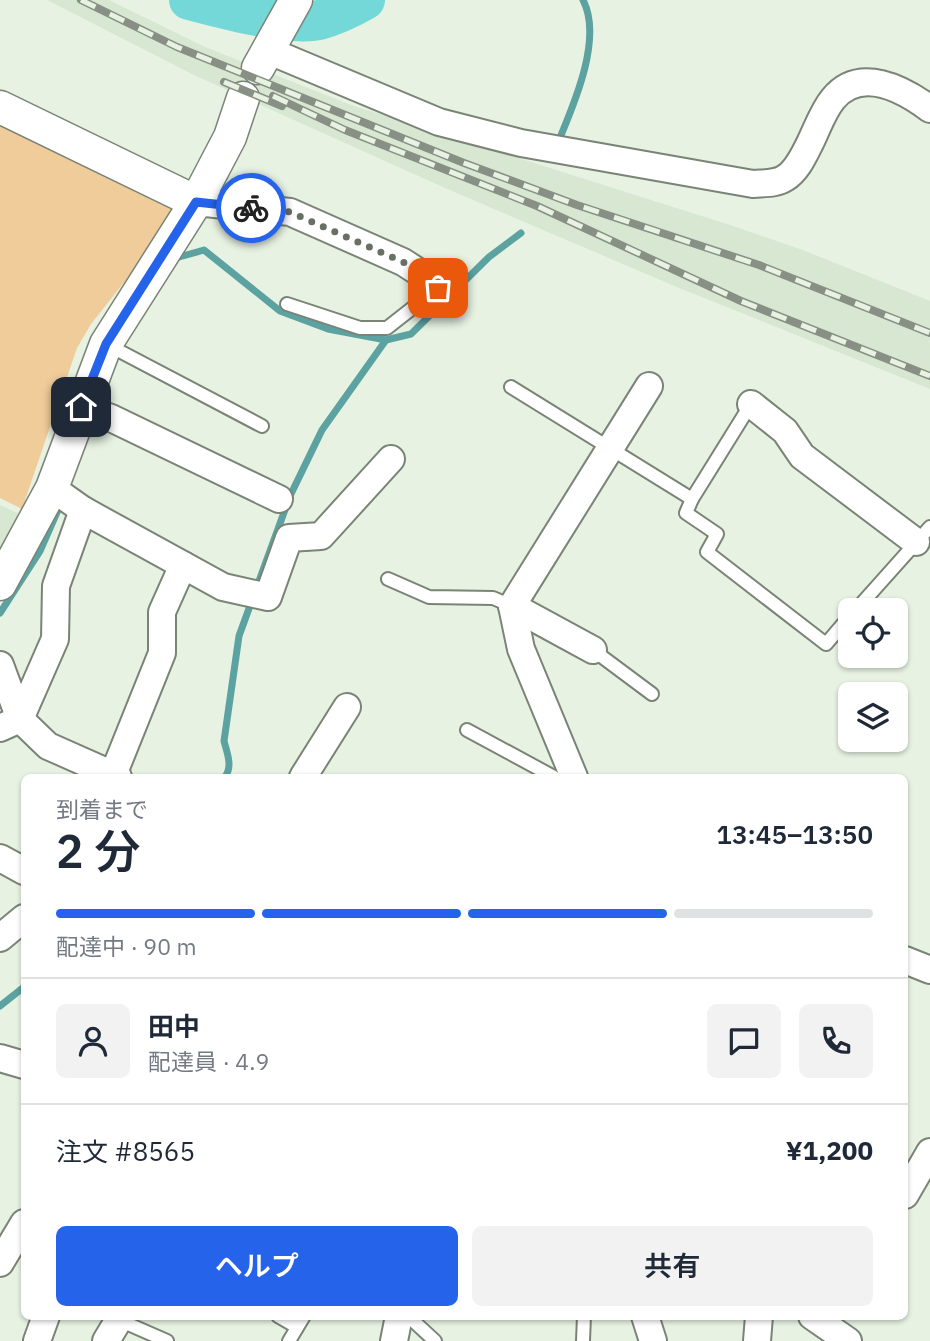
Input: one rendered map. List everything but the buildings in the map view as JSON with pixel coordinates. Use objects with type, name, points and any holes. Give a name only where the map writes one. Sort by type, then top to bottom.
[{"type":"street","points":[[294,3],[267,51],[439,122],[521,143],[753,184],[772,183],[786,177],[802,159],[832,100],[844,89],[862,82],[880,83],[912,95],[930,109]]},
{"type":"street","points":[[0,584],[52,488],[106,344],[196,202],[230,137],[243,98]]},
{"type":"street","points":[[0,107],[196,202],[290,212],[403,262],[434,282],[438,288]]},
{"type":"street","points":[[573,774],[522,649],[512,606],[649,386]]},
{"type":"street","points":[[751,404],[785,430],[802,456],[923,534]]},
{"type":"street","points":[[81,407],[111,418],[279,499]]},
{"type":"street","points":[[52,488],[83,510],[223,587],[268,597],[289,538],[321,536],[391,459]]},
{"type":"street","points":[[10,724],[55,639],[56,586],[83,510]]},
{"type":"street","points":[[116,774],[162,653],[162,612],[183,565]]},
{"type":"street","points":[[512,606],[593,650]]},
{"type":"street","points":[[0,665],[10,724]]},
{"type":"street","points":[[305,774],[347,707]]},
{"type":"street","points":[[10,724],[48,746],[111,774]]},
{"type":"street","points":[[0,858],[21,869]]},
{"type":"street","points":[[0,937],[21,920]]},
{"type":"street","points":[[908,961],[930,970]]},
{"type":"street","points":[[0,1058],[21,1064]]},
{"type":"street","points":[[908,1190],[930,1152]]},
{"type":"street","points":[[0,1263],[21,1228]]},
{"type":"street","points":[[37,1341],[45,1320]]},
{"type":"street","points":[[394,1341],[398,1320]]},
{"type":"street","points":[[646,1320],[653,1341]]},
{"type":"street","points":[[757,1341],[759,1320]]},
{"type":"street","points":[[818,1320],[848,1341]]},
{"type":"lane","points":[[287,304],[360,328],[387,328],[438,288]]},
{"type":"lane","points":[[106,344],[262,426]]},
{"type":"lane","points":[[512,387],[692,499]]},
{"type":"lane","points":[[751,404],[686,513],[717,534],[707,552],[826,644],[838,630]]},
{"type":"lane","points":[[866,598],[923,534]]},
{"type":"lane","points":[[388,579],[429,597],[494,598],[512,606]]},
{"type":"lane","points":[[593,650],[652,694]]},
{"type":"lane","points":[[467,730],[548,774]]},
{"type":"lane","points":[[412,1320],[435,1341]]},
{"type":"lane","points":[[583,1341],[584,1320]]},
{"type":"lane","points":[[289,1341],[301,1322]]},
{"type":"lane","points":[[118,1329],[167,1341]]},
{"type":"shaded area","points":[[47,0],[109,0],[205,47],[351,105],[730,225],[800,249],[930,301],[930,389],[672,285],[445,188],[196,76]]},
{"type":"shaded area","points":[[0,124],[166,201],[176,217],[91,324],[77,348],[22,509],[0,498]]},
{"type":"shaded area","points":[[0,505],[24,516],[0,551]]},
{"type":"waterway","points":[[189,0],[254,16],[290,21],[319,20],[365,0]]},
{"type":"waterway","points":[[559,140],[578,90],[588,52],[590,33],[583,0]]},
{"type":"waterway","points":[[172,259],[204,250],[280,311],[328,329],[386,340],[411,334],[489,257],[521,233]]},
{"type":"waterway","points":[[226,774],[229,764],[224,741],[239,636],[290,496],[322,430],[386,340]]},
{"type":"waterway","points":[[0,613],[40,551],[62,501]]},
{"type":"waterway","points":[[0,1006],[21,989]]},
{"type":"railway","points":[[81,0],[177,47],[464,163],[577,205],[759,265],[930,333]]},
{"type":"railway","points":[[224,82],[282,106]]},
{"type":"railway","points":[[273,96],[345,130],[537,206],[741,301],[930,376]]},
{"type":"way so far","points":[[251,208],[290,212],[403,262],[434,282],[438,288]]},
{"type":"route","points":[[81,407],[106,344],[196,202],[251,208]]}]
